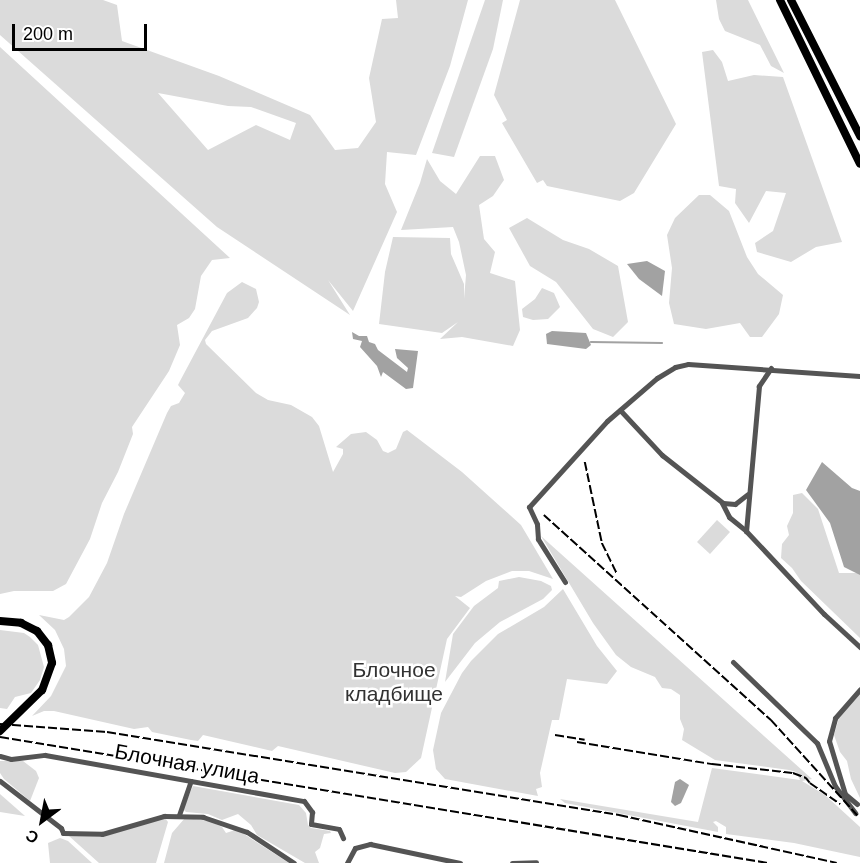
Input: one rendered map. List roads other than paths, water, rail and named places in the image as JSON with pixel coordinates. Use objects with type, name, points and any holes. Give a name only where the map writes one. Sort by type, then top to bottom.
[{"type":"main road","points":[[780,0],[860,164]]},
{"type":"main road","points":[[791,0],[860,136]]},
{"type":"main road","points":[[0,621],[32,627],[41,635],[51,651],[52,663],[48,680],[25,708],[0,731]]},
{"type":"street","points":[[565,582],[538,539],[536,523],[529,507],[620,410],[657,378],[681,365],[771,368],[860,376]]},
{"type":"street","points":[[746,531],[759,386],[771,368]]},
{"type":"street","points":[[620,410],[662,455],[721,501],[729,517],[746,531],[818,608],[860,647]]},
{"type":"street","points":[[721,501],[735,504],[748,494]]},
{"type":"street","points":[[733,662],[817,743],[835,786],[855,813]]},
{"type":"street","points":[[857,804],[845,794],[829,741],[835,718],[860,689]]},
{"type":"street","name":"Блочная улица","points":[[0,756],[11,759],[45,754],[304,801],[312,812],[311,824],[339,829],[343,838]]},
{"type":"street","points":[[0,781],[61,828],[63,833],[102,834],[157,818],[179,815],[203,817],[238,828],[294,863]]},
{"type":"street","points":[[179,815],[191,781]]},
{"type":"street","points":[[347,863],[358,846],[370,844],[460,863]]},
{"type":"street","points":[[512,863],[536,862]]},
{"type":"waterway","points":[[591,342],[662,343]]},
{"type":"railway","points":[[585,462],[602,543],[617,574]]},
{"type":"railway","points":[[544,515],[771,720],[860,818]]},
{"type":"railway","points":[[0,724],[107,732],[619,815],[837,863]]},
{"type":"railway","points":[[555,735],[585,740]]},
{"type":"railway","points":[[0,737],[768,863]]},
{"type":"railway","points":[[577,742],[712,764],[793,773],[806,778],[840,804]]},
{"type":"park label","name":"Блочное кладбище","points":[[394,682]]}]
